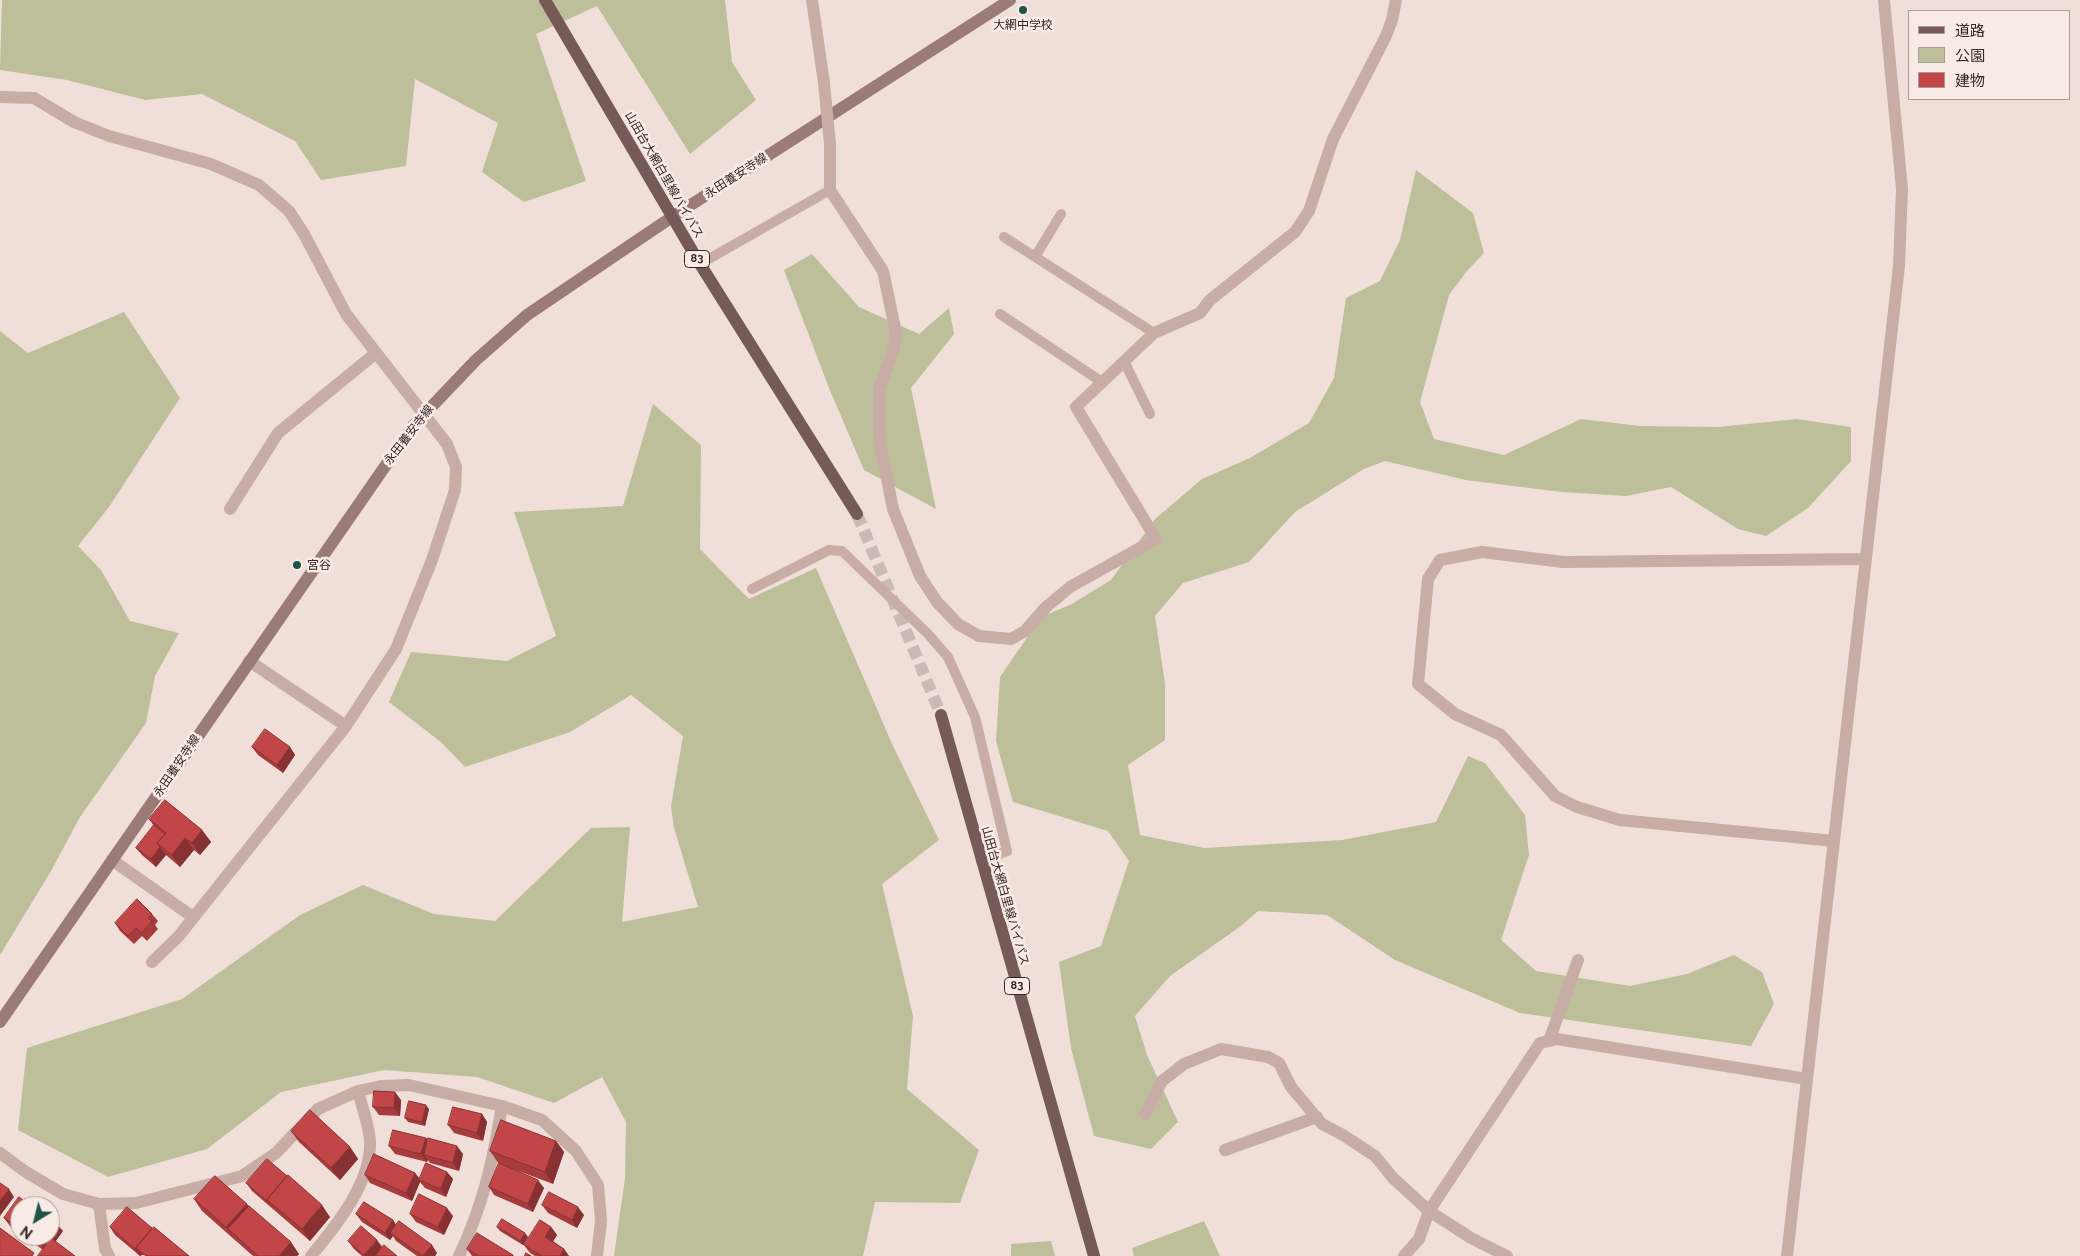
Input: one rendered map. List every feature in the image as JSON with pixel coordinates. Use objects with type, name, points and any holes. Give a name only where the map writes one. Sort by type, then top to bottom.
[{"type":"main road","name":"山田台大網白里線バイパス","points":[[545,0],[700,264],[857,514]]},
{"type":"main road","name":"山田台大網白里線バイパス","points":[[941,716],[1094,1256]]},
{"type":"street","points":[[812,0],[824,82],[830,144],[830,190],[883,271],[896,333],[892,352],[879,389],[879,439],[893,509],[920,576],[937,602],[958,624],[979,636],[1011,639],[1026,631],[1045,608],[1070,587],[1156,539],[1076,407],[1154,333],[1200,313],[1210,300],[1295,232],[1308,211],[1333,139],[1386,36],[1396,0]]},
{"type":"street","name":"永田養安寺線","points":[[0,1022],[249,660],[423,414],[476,360],[527,315],[672,217],[1010,0]]},
{"type":"street","points":[[1787,1256],[1899,266],[1902,189],[1884,0]]},
{"type":"street","points":[[0,97],[34,98],[74,122],[109,136],[211,164],[259,185],[288,211],[304,234],[346,314],[447,444],[456,467],[455,490],[432,560],[396,649],[346,726],[178,936],[152,962]]},
{"type":"street","points":[[230,509],[278,433],[376,353]]},
{"type":"street","points":[[1834,840],[1620,820],[1577,807],[1555,796],[1501,735],[1455,714],[1418,684],[1428,579],[1440,560],[1482,552],[1564,562],[1865,559]]},
{"type":"street","points":[[249,660],[346,726]]},
{"type":"street","points":[[112,860],[193,917]]},
{"type":"street","points":[[1550,1041],[1578,960]]},
{"type":"street","points":[[1404,1256],[1418,1239],[1429,1211],[1540,1043],[1557,1039],[1807,1079]]},
{"type":"street","points":[[1145,1114],[1162,1081],[1171,1072],[1184,1064],[1222,1049],[1268,1057],[1279,1063],[1291,1087],[1322,1124],[1343,1134],[1375,1156],[1393,1178],[1429,1211],[1471,1238],[1507,1256]]},
{"type":"street","points":[[0,1153],[26,1172],[63,1194],[99,1204],[136,1203],[242,1176],[276,1153],[318,1109],[358,1092],[381,1086],[409,1085],[502,1106],[542,1120],[576,1151],[598,1185],[601,1221],[596,1256]]},
{"type":"street","points":[[311,1256],[348,1209],[365,1170],[370,1141],[358,1092]]},
{"type":"street","points":[[459,1256],[476,1222],[493,1156],[502,1106]]},
{"type":"street","points":[[1225,1150],[1317,1118]]},
{"type":"street","points":[[99,1204],[106,1249],[109,1256]]},
{"type":"lane","points":[[700,264],[830,190]]},
{"type":"lane","points":[[1035,257],[1061,214]]},
{"type":"lane","points":[[1004,237],[1154,333]]},
{"type":"lane","points":[[1000,314],[1102,382]]},
{"type":"lane","points":[[1124,361],[1150,414]]},
{"type":"lane","points":[[752,589],[829,550],[842,551],[928,634],[948,657],[975,717],[1006,851],[981,861]]},
{"type":"green space","points":[[2,0],[725,0],[732,62],[756,100],[690,154],[597,6],[536,34],[586,181],[524,202],[482,172],[498,123],[415,79],[406,166],[321,180],[295,141],[202,94],[145,100],[67,80],[0,70]]},
{"type":"green space","points":[[1416,170],[1473,213],[1484,253],[1467,271],[1449,295],[1420,402],[1434,439],[1504,455],[1581,419],[1640,426],[1718,427],[1797,419],[1851,427],[1851,461],[1808,508],[1766,536],[1738,529],[1671,487],[1626,496],[1562,492],[1466,480],[1385,461],[1364,469],[1295,512],[1249,562],[1183,583],[1155,616],[1165,684],[1165,740],[1128,765],[1140,835],[1204,848],[1342,840],[1436,822],[1468,756],[1485,763],[1525,815],[1529,855],[1501,940],[1536,971],[1630,986],[1687,974],[1734,955],[1762,972],[1774,1004],[1751,1046],[1520,1013],[1395,960],[1327,915],[1258,911],[1241,926],[1170,976],[1135,1016],[1147,1055],[1178,1122],[1151,1149],[1094,1136],[1071,1048],[1059,962],[1101,946],[1129,861],[1108,831],[1013,802],[996,741],[1000,677],[1041,617],[1072,604],[1111,580],[1155,519],[1202,479],[1250,458],[1309,423],[1334,378],[1346,298],[1380,281],[1400,240]]},
{"type":"green space","points":[[812,254],[859,307],[919,334],[949,308],[954,334],[911,388],[936,509],[864,470],[829,388],[784,270]]},
{"type":"green space","points":[[124,312],[180,398],[109,507],[78,546],[101,570],[130,621],[179,633],[155,676],[146,723],[80,817],[51,871],[0,955],[0,331],[28,353]]},
{"type":"green space","points":[[653,404],[701,445],[700,549],[749,599],[816,568],[893,746],[939,840],[882,884],[913,1016],[907,1089],[979,1150],[960,1203],[875,1202],[863,1256],[614,1256],[625,1178],[626,1122],[602,1077],[554,1103],[477,1077],[384,1070],[281,1092],[207,1149],[108,1177],[18,1130],[27,1048],[182,999],[300,915],[363,885],[434,914],[495,921],[591,828],[630,827],[622,922],[698,907],[674,828],[671,806],[683,736],[631,695],[570,732],[465,767],[442,743],[389,702],[411,652],[507,661],[556,636],[514,512],[623,506]]},
{"type":"green space","points":[[1204,1221],[1220,1256],[1134,1256],[1132,1248]]},
{"type":"green space","points":[[1051,1241],[1055,1256],[1011,1256],[1011,1244]]},
{"type":"building","points":[[265,729],[290,747],[277,765],[252,747]]},
{"type":"building","points":[[165,800],[202,830],[192,843],[185,838],[172,855],[157,843],[166,833],[149,819]]},
{"type":"building","points":[[154,825],[165,834],[157,843],[160,847],[151,859],[136,848]]},
{"type":"building","points":[[137,899],[152,914],[148,918],[152,921],[142,933],[136,928],[128,936],[115,923]]},
{"type":"building","points":[[374,1091],[395,1092],[394,1108],[373,1107]]},
{"type":"building","points":[[409,1101],[426,1105],[422,1122],[405,1118]]},
{"type":"building","points":[[453,1107],[482,1114],[477,1133],[448,1125]]},
{"type":"building","points":[[310,1110],[350,1147],[331,1168],[291,1131]]},
{"type":"building","points":[[501,1120],[556,1141],[545,1172],[490,1151]]},
{"type":"building","points":[[393,1130],[426,1138],[421,1154],[389,1146]]},
{"type":"building","points":[[428,1138],[457,1146],[453,1163],[424,1155]]},
{"type":"building","points":[[374,1154],[415,1173],[406,1193],[365,1175]]},
{"type":"building","points":[[267,1159],[287,1176],[267,1200],[270,1204],[246,1183]]},
{"type":"building","points":[[426,1163],[447,1172],[441,1189],[419,1180]]},
{"type":"building","points":[[499,1163],[538,1180],[528,1204],[489,1187]]},
{"type":"building","points":[[288,1175],[322,1205],[302,1229],[267,1200]]},
{"type":"building","points":[[215,1176],[247,1204],[226,1227],[194,1199]]},
{"type":"building","points":[[0,1183],[9,1189],[0,1201]]},
{"type":"building","points":[[549,1192],[578,1207],[572,1220],[542,1205]]},
{"type":"building","points":[[419,1194],[447,1208],[438,1227],[410,1214]]},
{"type":"building","points":[[364,1202],[393,1220],[385,1233],[356,1214]]},
{"type":"building","points":[[249,1206],[291,1242],[279,1256],[258,1256],[228,1229]]},
{"type":"building","points":[[127,1207],[152,1228],[135,1249],[110,1227]]},
{"type":"building","points":[[10,1210],[10,1222],[4,1218]]},
{"type":"building","points":[[502,1219],[525,1233],[520,1241],[497,1227]]},
{"type":"building","points":[[540,1220],[551,1227],[545,1237],[564,1249],[560,1256],[542,1256],[524,1245]]},
{"type":"building","points":[[399,1221],[432,1245],[423,1256],[390,1233]]},
{"type":"building","points":[[361,1226],[377,1240],[364,1255],[348,1241]]},
{"type":"building","points":[[154,1227],[189,1256],[146,1256],[136,1248]]},
{"type":"building","points":[[0,1228],[10,1235],[10,1246],[24,1246],[34,1253],[32,1256],[0,1256]]},
{"type":"building","points":[[477,1233],[513,1255],[479,1256],[467,1249]]},
{"type":"building","points":[[60,1245],[75,1256],[38,1256],[45,1246]]},
{"type":"building","points":[[384,1245],[397,1256],[375,1256]]},
{"type":"tunnel","points":[[857,514],[941,715]]},
{"type":"place","name":"大網中学校","points":[[1023,10]]},
{"type":"place","name":"宮谷","points":[[297,565]]}]
